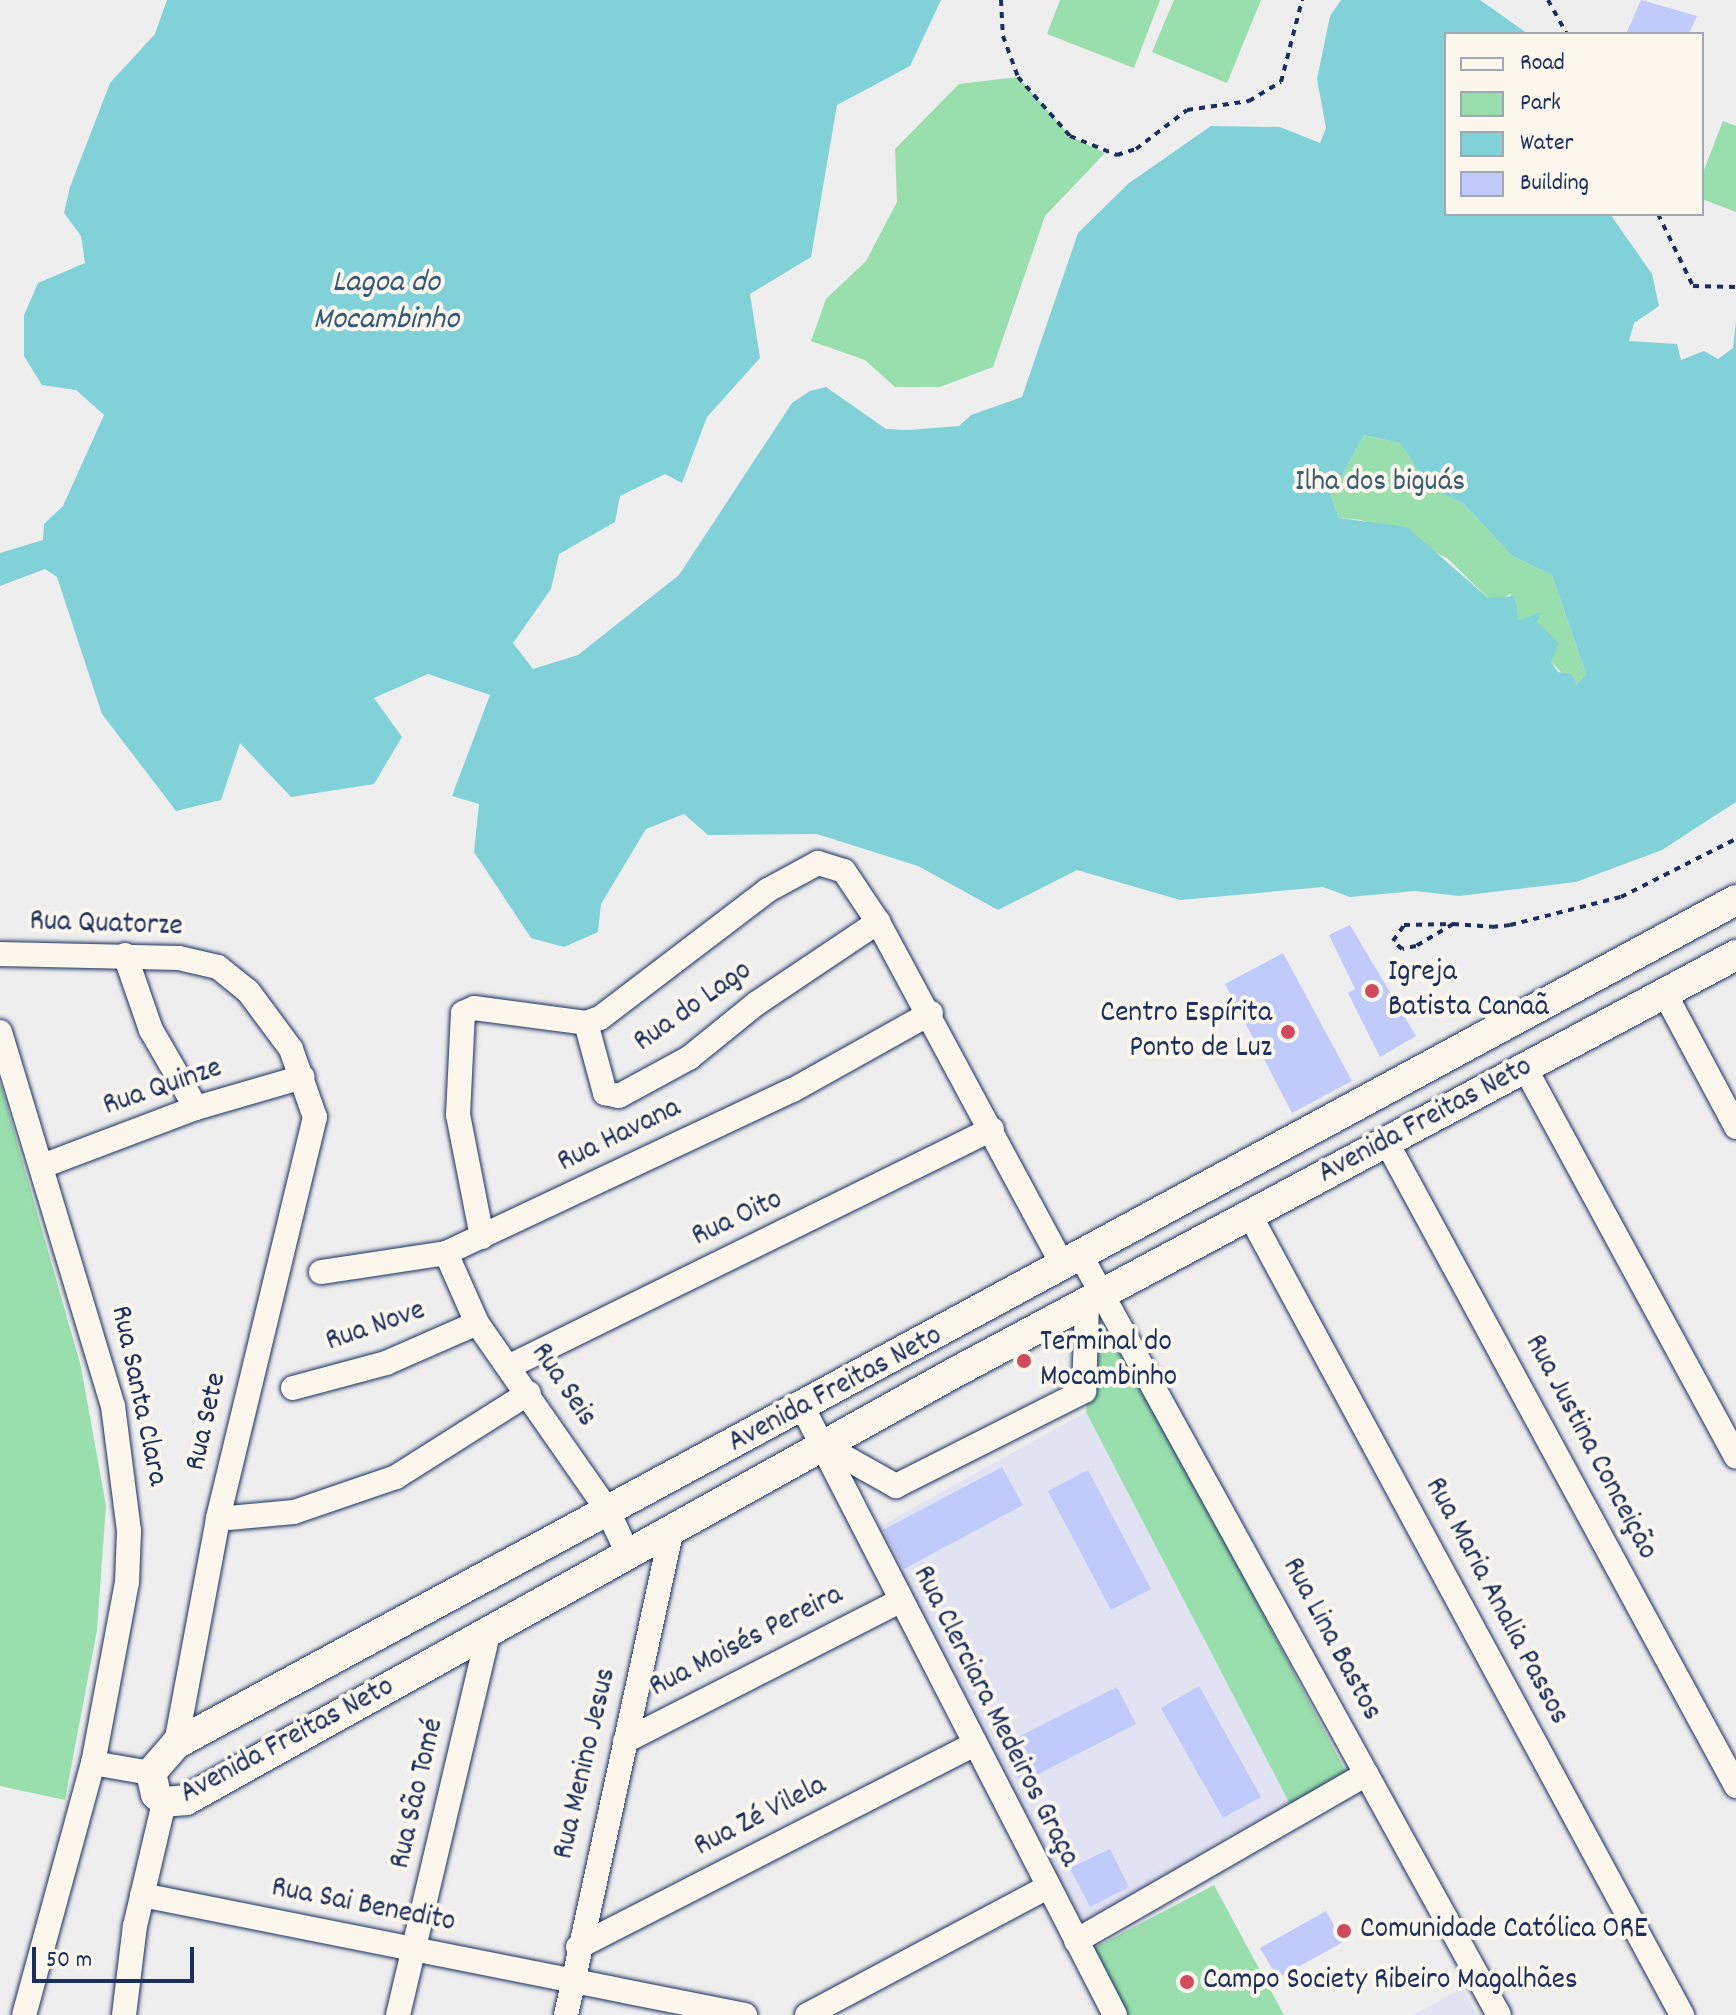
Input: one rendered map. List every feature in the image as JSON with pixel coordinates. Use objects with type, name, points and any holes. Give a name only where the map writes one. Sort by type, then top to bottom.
[{"type":"main road","name":"Avenida Freitas Neto","points":[[1733,908],[1453,1054],[804,1410],[608,1511],[176,1744],[151,1773],[164,1802],[186,1800],[488,1634],[672,1527],[1252,1219],[1386,1141],[1736,955]]},
{"type":"main road","points":[[1453,1054],[1477,1094]]},
{"type":"street","name":"Rua do Lago","points":[[482,1237],[458,1115],[463,1013],[474,1008],[586,1023],[614,1009],[805,866],[831,864],[844,871],[878,922],[931,1013],[992,1129],[1072,1261]]},
{"type":"street","name":"Rua do Lago","points":[[586,1023],[605,1093],[619,1096],[689,1058],[757,1003],[878,922]]},
{"type":"street","name":"Rua Quatorze","points":[[0,954],[125,955],[218,967],[248,991],[291,1049],[315,1117]]},
{"type":"street","points":[[125,955],[151,1030],[196,1108]]},
{"type":"street","points":[[1664,992],[1736,1127]]},
{"type":"street","name":"Rua Havana","points":[[321,1272],[446,1253],[793,1090],[931,1013]]},
{"type":"street","name":"Rua Santa Clara","points":[[0,1032],[45,1165],[113,1406],[127,1479],[127,1582],[93,1763],[24,2015]]},
{"type":"street","points":[[1525,1068],[1736,1456]]},
{"type":"street","name":"Rua Quinze","points":[[45,1165],[196,1108],[303,1077]]},
{"type":"street","name":"Rua Sete","points":[[176,1744],[218,1519],[315,1117]]},
{"type":"street","name":"Rua Oito","points":[[510,1366],[992,1129]]},
{"type":"street","name":"Rua Justina Conceição","points":[[1386,1141],[1736,1786]]},
{"type":"street","name":"Rua Maria Analia Passos","points":[[1252,1219],[1682,2015]]},
{"type":"street","name":"Rua Seis","points":[[446,1253],[477,1323],[529,1393],[608,1511],[628,1554]]},
{"type":"street","name":"Rua Lina Bastos","points":[[1072,1261],[1366,1774],[1499,2015]]},
{"type":"street","points":[[821,1446],[896,1486],[1084,1391],[1097,1300]]},
{"type":"street","name":"Rua Nove","points":[[293,1388],[386,1363],[477,1323]]},
{"type":"street","points":[[218,1519],[294,1512],[396,1477],[529,1393]]},
{"type":"street","name":"Rua Clerciara Medeiros Graça","points":[[804,1410],[898,1602],[1115,2015]]},
{"type":"street","name":"Rua Menino Jesus","points":[[566,2015],[578,1947],[672,1527]]},
{"type":"street","name":"Rua Moisés Pereira","points":[[625,1741],[898,1602]]},
{"type":"street","name":"Rua São Tomé","points":[[398,2015],[416,1950],[488,1634]]},
{"type":"street","name":"Rua Zé Vilela","points":[[578,1947],[972,1745]]},
{"type":"street","points":[[93,1763],[151,1773]]},
{"type":"street","points":[[1076,1941],[1366,1774]]},
{"type":"street","points":[[124,2015],[142,1895],[164,1802]]},
{"type":"street","points":[[807,2015],[1046,1888]]},
{"type":"street","name":"Rua Sai Benedito","points":[[142,1895],[745,2015]]},
{"type":"path","points":[[1001,0],[1003,36],[1018,77],[1070,136],[1117,155],[1136,149],[1187,110],[1249,101],[1281,82],[1302,0]]},
{"type":"path","points":[[1548,0],[1566,32]]},
{"type":"path","points":[[1659,216],[1693,286],[1736,287]]},
{"type":"path","points":[[1453,924],[1416,946],[1402,949],[1393,941],[1404,925],[1453,924],[1510,925],[1621,897],[1736,839]]},
{"type":"shaded area","points":[[1098,1329],[1347,1774],[1211,1845],[1195,1867],[1086,1927],[866,1534],[1086,1412]]},
{"type":"shaded area","points":[[1462,1988],[1477,2015],[1414,2015]]},
{"type":"green space","points":[[1060,0],[1160,0],[1134,68],[1047,34]]},
{"type":"green space","points":[[1174,0],[1261,0],[1227,83],[1152,52]]},
{"type":"green space","points":[[1018,77],[1070,136],[1105,153],[1045,216],[993,367],[940,387],[895,387],[865,360],[811,341],[826,299],[866,261],[897,202],[895,149],[959,84]]},
{"type":"green space","points":[[1723,121],[1736,126],[1736,212],[1704,200],[1704,170]]},
{"type":"green space","name":"Ilha dos biguás","points":[[1364,435],[1400,443],[1430,488],[1464,504],[1512,556],[1552,575],[1586,674],[1575,686],[1551,662],[1554,650],[1537,622],[1540,613],[1519,620],[1510,594],[1497,601],[1488,598],[1447,558],[1362,520],[1339,518],[1331,495]]},
{"type":"green space","points":[[0,1082],[81,1367],[106,1506],[97,1630],[65,1800],[0,1786]]},
{"type":"green space","points":[[1110,1322],[1347,1774],[1290,1804],[1086,1412],[1098,1329]]},
{"type":"green space","name":"Campo Society Ribeiro Magalhães","points":[[1214,1885],[1284,2015],[1127,2015],[1092,1949]]},
{"type":"water","name":"Lagoa do Mocambinho","points":[[167,0],[941,0],[910,66],[837,105],[811,257],[750,294],[760,358],[707,417],[682,483],[665,474],[620,496],[615,522],[559,554],[551,589],[513,643],[533,669],[578,655],[679,575],[792,403],[810,391],[826,387],[886,429],[908,430],[959,426],[971,415],[1022,397],[1078,233],[1129,183],[1211,126],[1280,127],[1320,143],[1326,128],[1317,79],[1330,16],[1341,0],[1480,0],[1525,32],[1444,32],[1444,216],[1611,216],[1652,274],[1659,306],[1634,323],[1629,341],[1677,344],[1681,360],[1704,351],[1718,359],[1733,348],[1736,321],[1736,802],[1662,850],[1576,882],[1459,896],[1415,891],[1350,897],[1323,887],[1180,900],[1077,870],[998,910],[918,866],[817,834],[708,835],[684,814],[646,829],[601,904],[598,932],[564,947],[531,938],[474,852],[479,804],[452,796],[490,695],[428,674],[374,698],[402,737],[374,784],[291,797],[240,743],[221,800],[176,811],[102,714],[57,577],[45,569],[0,586],[0,553],[43,540],[44,524],[63,506],[104,415],[76,390],[42,385],[24,356],[24,315],[38,283],[85,263],[81,236],[64,213],[70,187],[110,83],[155,34]],"holes":[[[1364,435],[1400,443],[1430,488],[1464,504],[1512,556],[1552,575],[1586,674],[1576,685],[1572,674],[1558,672],[1551,662],[1559,643],[1537,622],[1541,612],[1519,620],[1514,596],[1488,598],[1407,527],[1339,518],[1331,495]]]},
{"type":"building","points":[[1641,0],[1697,16],[1690,32],[1627,32]]},
{"type":"building","name":"Igreja Batista Canaã","points":[[1350,925],[1416,1036],[1380,1057],[1348,993],[1355,989],[1329,935]]},
{"type":"building","name":"Centro Espírita Ponto de Luz","points":[[1283,953],[1352,1081],[1292,1113],[1225,984]]},
{"type":"building","points":[[1002,1467],[1023,1505],[904,1569],[883,1530]]},
{"type":"building","points":[[1088,1470],[1151,1589],[1111,1610],[1048,1491]]},
{"type":"building","points":[[1199,1686],[1261,1797],[1223,1818],[1161,1708]]},
{"type":"building","points":[[1117,1687],[1136,1724],[1021,1783],[1002,1745]]},
{"type":"building","points":[[1110,1849],[1129,1887],[1090,1907],[1070,1868]]},
{"type":"building","points":[[1326,1911],[1343,1942],[1278,1978],[1260,1948]]},
{"type":"place","name":"Igreja Batista Canaã","points":[[1372,991]]},
{"type":"place","name":"Centro Espírita Ponto de Luz","points":[[1288,1032]]},
{"type":"place","name":"Terminal do Mocambinho","points":[[1024,1361]]},
{"type":"place","name":"Comunidade Católica ORE","points":[[1344,1931]]},
{"type":"place","name":"Campo Society Ribeiro Magalhães","points":[[1187,1982]]}]
